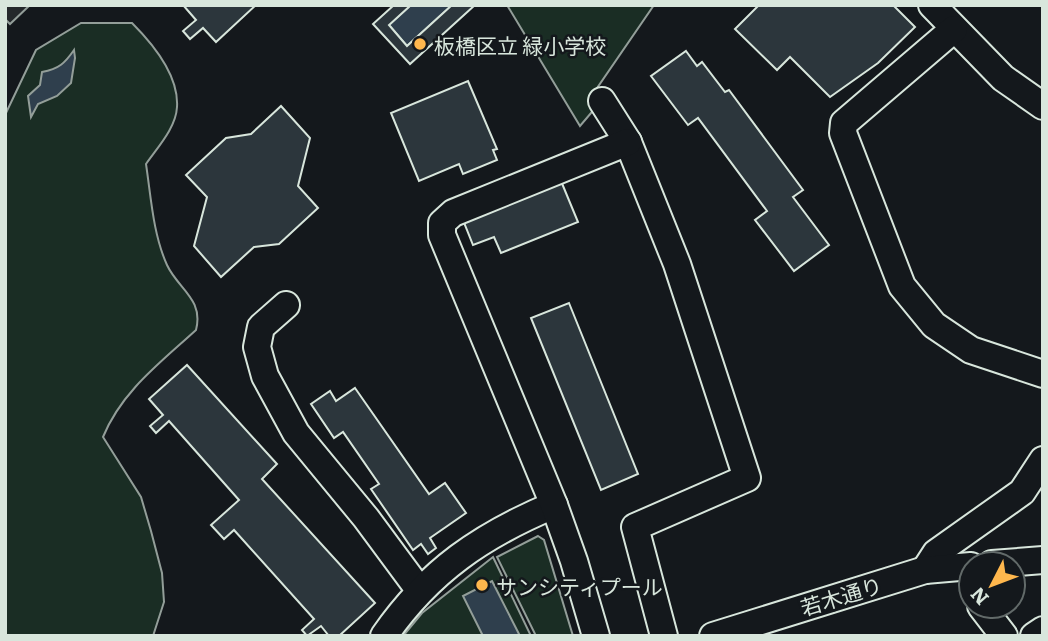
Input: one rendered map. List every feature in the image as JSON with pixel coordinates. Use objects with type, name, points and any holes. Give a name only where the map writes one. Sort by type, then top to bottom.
[{"type":"street","points":[[932,5],[1003,78],[1043,106]]},
{"type":"street","points":[[954,29],[844,122],[843,133],[902,286],[934,325],[971,350],[1043,374]]},
{"type":"street","points":[[602,101],[628,142],[677,264],[747,478],[635,527],[664,636]]},
{"type":"street","points":[[596,636],[554,505],[442,235],[442,223],[453,213],[628,142]]},
{"type":"street","points":[[286,305],[261,327],[257,347],[265,376],[296,433],[366,517],[420,591]]},
{"type":"street","points":[[925,570],[936,553],[1022,492],[1043,460]]},
{"type":"street","points":[[384,636],[420,591],[467,549],[554,505]]},
{"type":"street","name":"若木通り","points":[[713,636],[769,627],[925,570],[957,566]]},
{"type":"street","points":[[992,620],[1004,636]]},
{"type":"street","points":[[1034,636],[1043,630]]},
{"type":"green space","points":[[507,5],[654,5],[593,94],[597,106],[580,126]]},
{"type":"green space","points":[[81,23],[132,23],[163,61],[177,95],[173,123],[146,164],[159,241],[167,265],[193,302],[198,319],[196,330],[131,392],[103,437],[141,497],[162,573],[164,602],[153,636],[5,636],[5,115],[36,50]]},
{"type":"green space","points":[[538,536],[544,540],[573,636],[536,636],[497,557]]},
{"type":"green space","name":"サンシティプール","points":[[493,557],[531,636],[403,636],[422,613]]},
{"type":"shaded area","points":[[5,5],[30,5],[10,24],[5,19]]},
{"type":"water","points":[[411,5],[452,5],[407,46],[389,25]]},
{"type":"water","points":[[74,50],[71,83],[57,96],[38,104],[31,117],[28,96],[40,85],[42,72],[61,65]]},
{"type":"water","points":[[492,581],[520,636],[483,636],[463,596]]},
{"type":"building","points":[[183,5],[256,5],[216,42],[203,28],[190,39],[183,31],[196,20]]},
{"type":"building","points":[[394,5],[411,5],[389,25],[407,46],[452,5],[475,5],[410,64],[373,24]]},
{"type":"building","points":[[759,5],[893,5],[915,27],[878,63],[830,97],[790,57],[777,70],[735,29]]},
{"type":"building","points":[[686,51],[697,66],[702,62],[725,92],[729,90],[803,190],[793,197],[829,245],[794,271],[755,220],[767,211],[698,118],[688,125],[651,76]]},
{"type":"building","points":[[468,81],[497,149],[493,150],[497,160],[463,174],[459,164],[419,181],[391,113]]},
{"type":"building","points":[[281,106],[310,138],[298,186],[318,208],[279,244],[254,247],[221,277],[194,246],[207,197],[186,175],[226,138],[251,134]]},
{"type":"building","points":[[561,181],[578,222],[501,253],[494,237],[473,245],[463,220]]},
{"type":"building","points":[[569,303],[638,474],[601,490],[531,318]]},
{"type":"building","points":[[187,365],[277,464],[262,479],[375,603],[339,636],[329,636],[321,626],[307,636],[302,630],[314,619],[234,530],[224,539],[211,525],[239,500],[169,421],[156,433],[150,426],[163,415],[149,399]]},
{"type":"building","points":[[355,388],[429,494],[445,483],[466,513],[430,538],[436,548],[428,554],[421,544],[413,550],[371,489],[379,484],[343,432],[334,438],[311,404],[330,391],[336,401]]},
{"type":"place","name":"板橋区立 緑小学校","points":[[420,44]]},
{"type":"place","name":"サンシティプール","points":[[482,585]]}]
